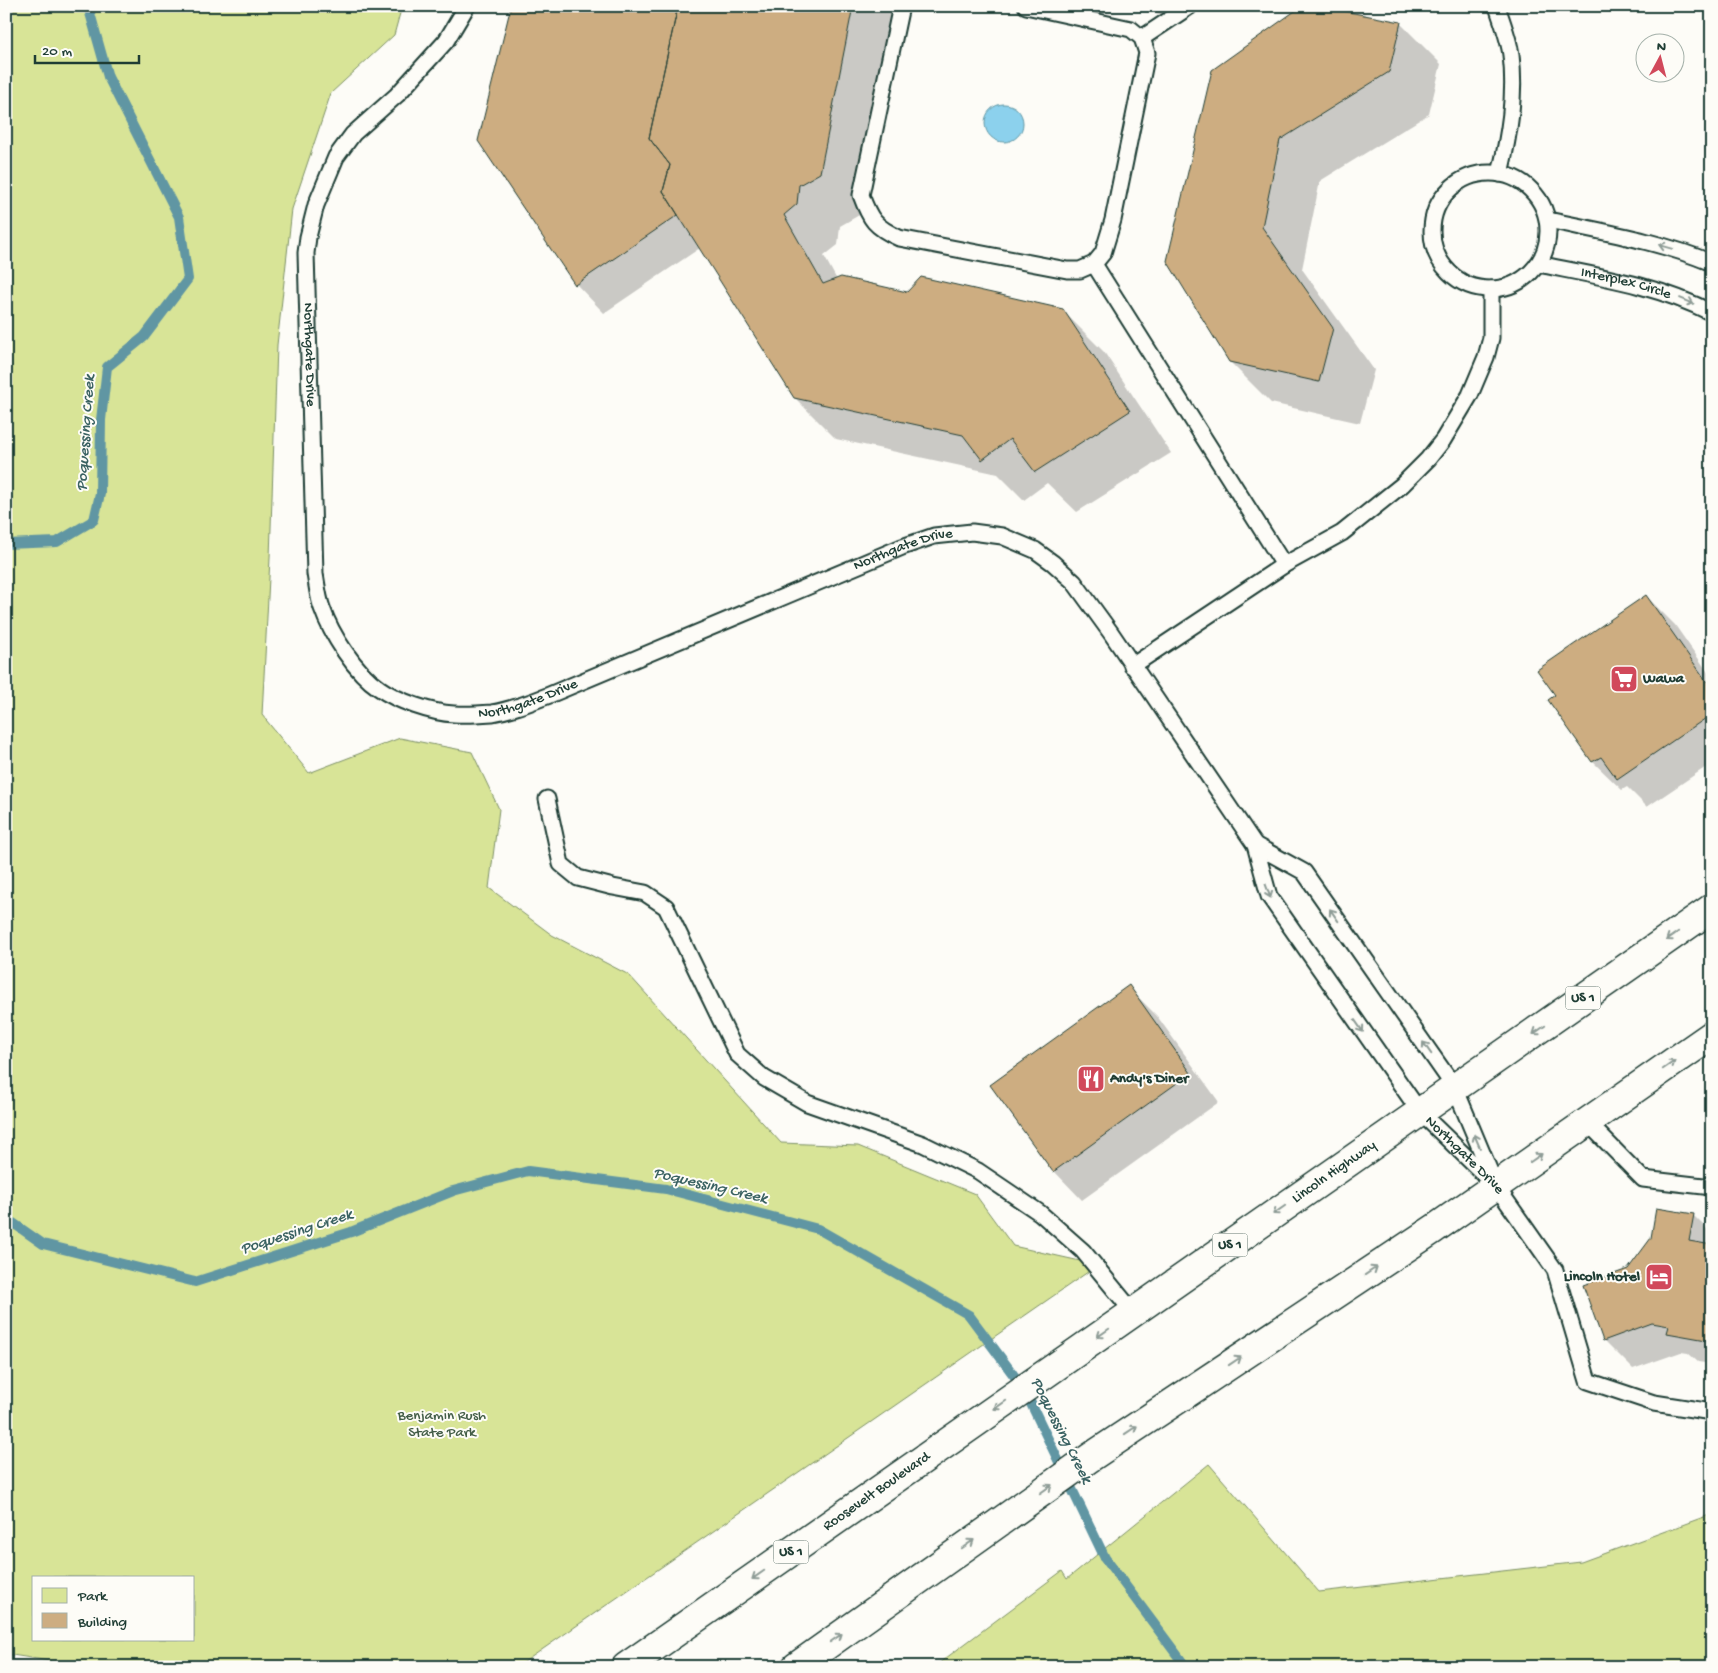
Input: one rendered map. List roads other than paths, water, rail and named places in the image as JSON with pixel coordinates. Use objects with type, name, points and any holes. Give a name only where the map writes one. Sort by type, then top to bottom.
[{"type":"highway","name":"Lincoln Highway","points":[[956,1436],[1712,908]]},
{"type":"highway","points":[[796,1667],[1091,1457],[1434,1229],[1712,1035]]},
{"type":"highway","name":"Roosevelt Boulevard","points":[[626,1667],[956,1436]]},
{"type":"lane","name":"Northgate Drive","points":[[467,6],[446,41],[397,95],[353,134],[336,157],[316,205],[308,236],[307,269],[315,574],[322,607],[337,642],[367,678],[378,688],[394,697],[430,709],[454,714],[492,713],[547,696],[902,547],[934,536],[972,532],[1002,536],[1035,550],[1074,582],[1111,633],[1255,845],[1269,896],[1420,1112],[1496,1186]]},
{"type":"lane","points":[[902,6],[861,195],[868,215],[883,230],[899,238],[1067,270],[1080,270],[1094,264],[1103,253],[1113,220],[1147,53],[1142,38],[1132,29],[1026,6]]},
{"type":"lane","points":[[1142,38],[1190,6]]},
{"type":"lane","points":[[1497,6],[1511,54],[1513,99],[1507,144],[1500,174]]},
{"type":"lane","points":[[1490,173],[1510,176],[1527,186],[1540,201],[1548,220],[1547,244],[1538,264],[1526,277],[1511,286],[1491,289],[1471,286],[1453,276],[1440,260],[1433,242],[1432,221],[1439,202],[1452,187],[1470,176],[1490,173]]},
{"type":"lane","points":[[1548,220],[1656,244],[1685,252],[1712,264]]},
{"type":"lane","points":[[1094,264],[1284,565]]},
{"type":"lane","name":"Interplex Circle","points":[[1538,264],[1645,287],[1670,295],[1712,313]]},
{"type":"lane","points":[[1132,666],[1284,565],[1342,533],[1402,485],[1428,459],[1443,440],[1470,395],[1486,357],[1491,338],[1491,289]]},
{"type":"lane","points":[[547,799],[561,864],[578,878],[645,893],[666,907],[737,1054],[764,1078],[807,1103],[923,1144],[978,1172],[1040,1213],[1083,1250],[1133,1312]]},
{"type":"lane","name":"Northgate Drive","points":[[1255,845],[1304,872],[1455,1088],[1496,1186]]},
{"type":"lane","points":[[1587,1122],[1642,1179],[1712,1187]]},
{"type":"lane","points":[[1496,1186],[1555,1270],[1588,1380],[1654,1403],[1712,1412]]},
{"type":"water","points":[[1004,104],[1018,109],[1023,123],[1018,137],[1004,142],[990,137],[985,123],[990,109]]},
{"type":"waterway","name":"Poquessing Creek","points":[[6,544],[57,542],[94,520],[100,494],[101,420],[107,367],[144,337],[188,279],[179,217],[108,77],[88,6]]},
{"type":"waterway","name":"Poquessing Creek","points":[[6,1218],[43,1244],[195,1282],[351,1232],[453,1191],[528,1171],[666,1189],[818,1229],[969,1315],[1024,1389],[1105,1558],[1186,1667]]},
{"type":"place","name":"Wawa","points":[[1624,679]]},
{"type":"place","name":"Andy's Diner","points":[[1091,1079]]},
{"type":"place","name":"Lincoln Hotel","points":[[1659,1277]]},
{"type":"park label","name":"Benjamin Rush State Park","points":[[442,1424]]}]
